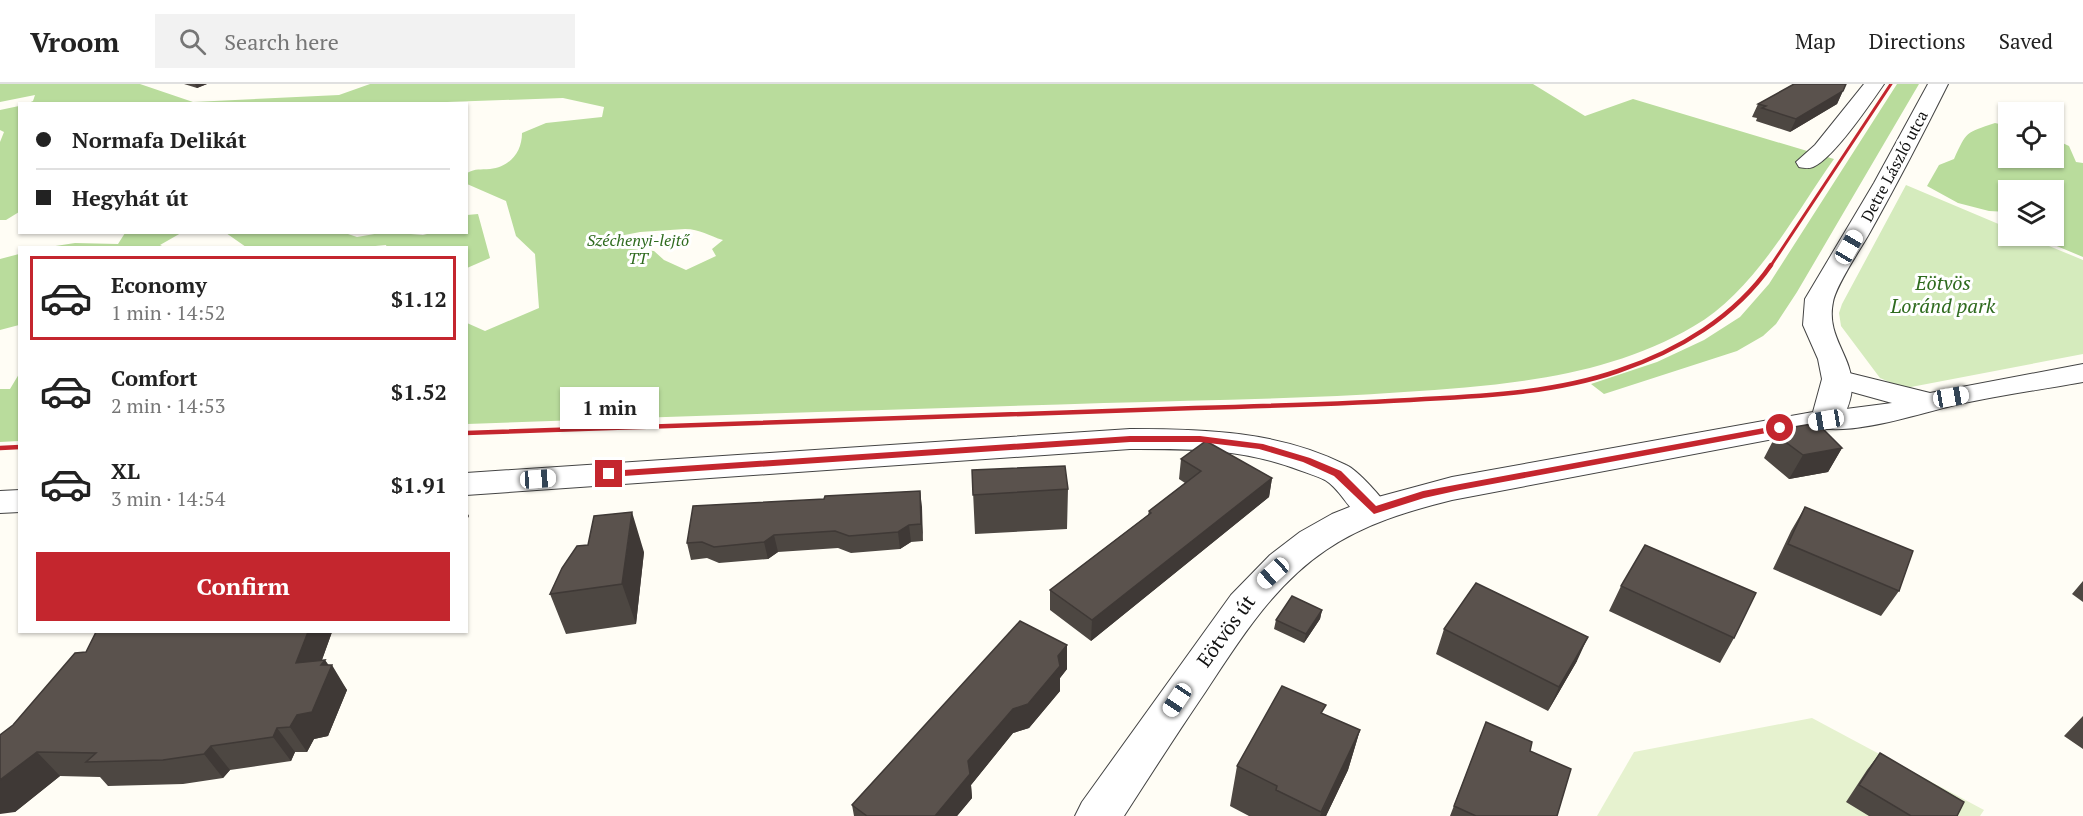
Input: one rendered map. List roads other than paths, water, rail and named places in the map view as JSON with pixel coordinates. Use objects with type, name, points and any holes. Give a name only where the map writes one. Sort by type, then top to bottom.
[{"type":"street","points":[[1807,162],[1823,150],[1874,84]]},
{"type":"street","name":"Detre László utca","points":[[1838,379],[1835,367],[1818,332],[1816,315],[1820,299],[1886,183],[1938,84]]},
{"type":"street","name":"Eötvös út","points":[[1098,816],[1241,607],[1262,583],[1311,542],[1374,510],[1467,485],[1826,420],[1889,413],[1934,401],[2083,373]]},
{"type":"street","points":[[1826,420],[1838,379],[1882,392],[1934,401]]},
{"type":"street","points":[[468,484],[1118,439],[1181,438],[1260,446],[1306,460],[1337,473],[1374,510]]},
{"type":"street","points":[[0,502],[18,501]]},
{"type":"railway","points":[[1770,267],[1891,84]]},
{"type":"railway","points":[[468,433],[1339,404],[1523,392],[1595,378],[1662,353],[1704,330],[1723,316],[1757,284],[1771,265]]},
{"type":"railway","points":[[0,448],[18,447]]},
{"type":"park label","name":"Széchenyi-lejtő TT","points":[[638,249]]},
{"type":"park label","name":"Eötvös Loránd park","points":[[1943,294]]}]
